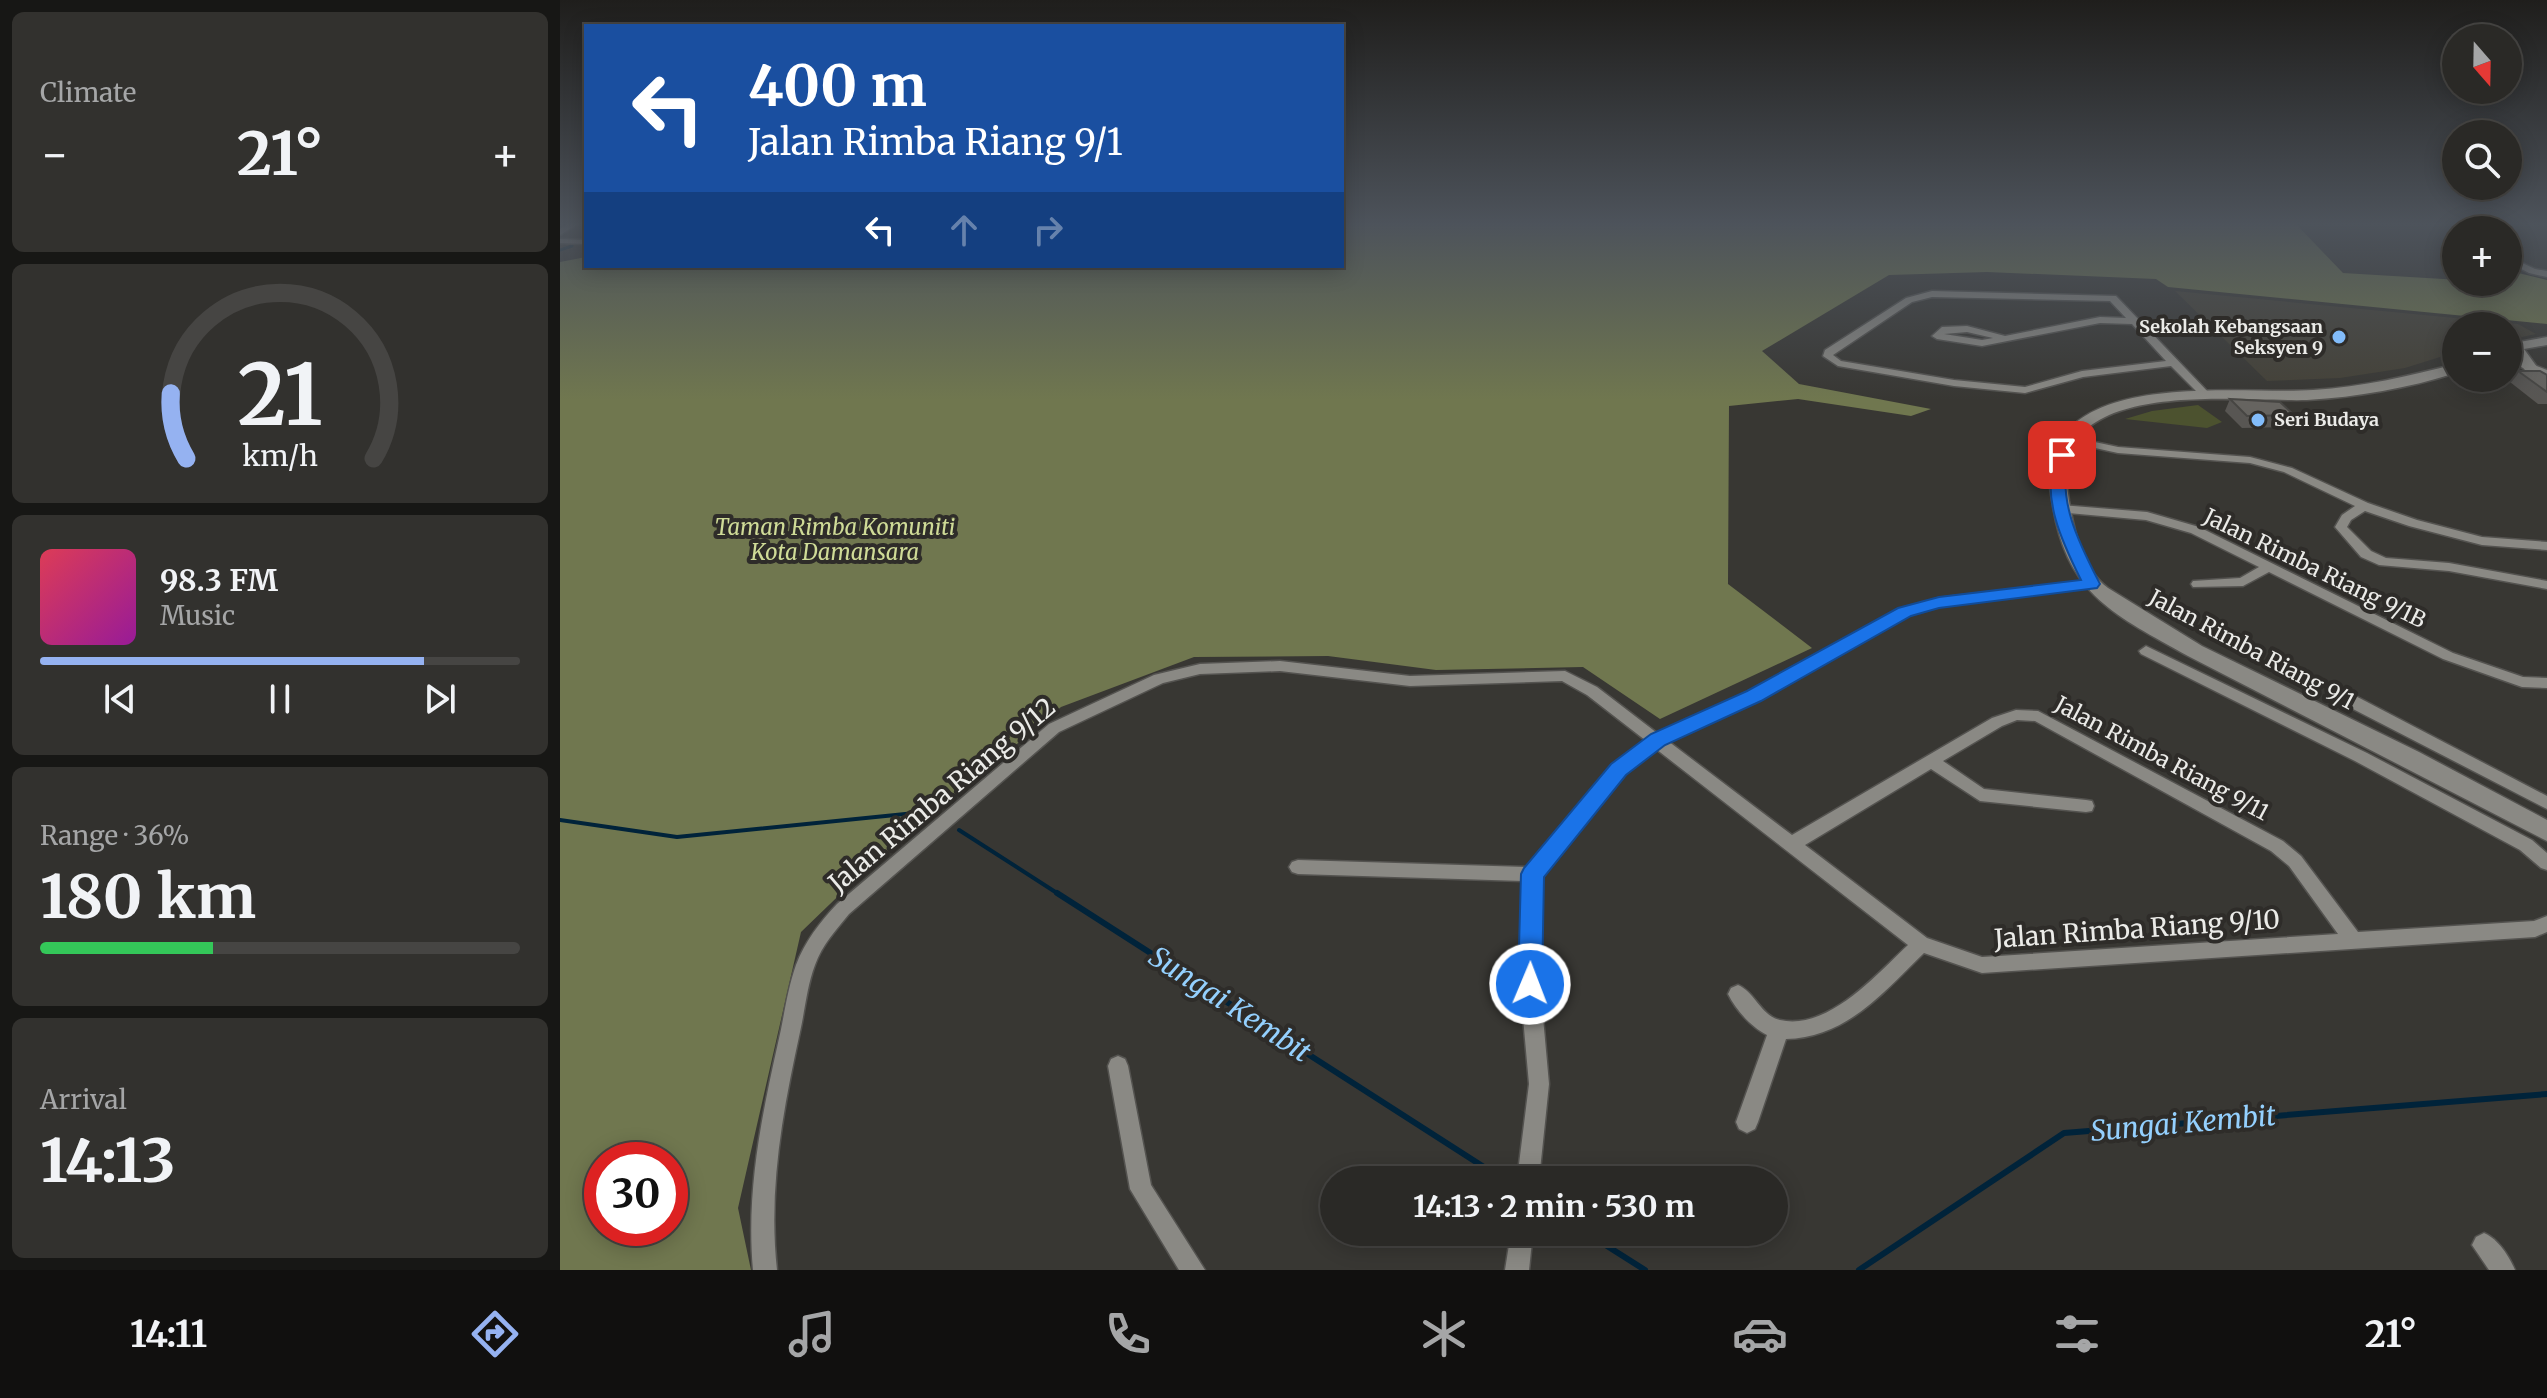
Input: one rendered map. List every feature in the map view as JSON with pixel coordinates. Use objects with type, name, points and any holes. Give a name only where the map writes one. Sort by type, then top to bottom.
[{"type":"street","points":[[2173,363],[2082,374],[2025,390],[1954,383],[1838,363],[1828,356],[1828,352],[1909,300],[1932,294],[2106,296],[2120,302],[2173,363],[2205,394]]},
{"type":"street","points":[[2001,337],[1961,328],[1942,330],[1937,336],[1982,343],[2100,320],[2137,321]]},
{"type":"street","points":[[2522,354],[2547,341]]},
{"type":"street","points":[[2522,361],[2547,374]]},
{"type":"street","points":[[2067,439],[2081,424],[2116,407],[2205,394],[2257,396],[2307,390],[2395,377],[2442,363]]},
{"type":"street","points":[[2307,390],[2403,384],[2442,372]]},
{"type":"street","points":[[2067,439],[2118,450],[2250,460],[2288,470],[2364,506],[2413,523],[2482,541],[2547,546]]},
{"type":"street","name":"Jalan Rimba Riang 9/1","points":[[2067,439],[2057,471],[2061,509],[2085,585],[2180,644],[2374,739],[2547,831]]},
{"type":"street","points":[[2364,506],[2346,518],[2341,527],[2366,554],[2375,558],[2404,565],[2449,567],[2547,585]]},
{"type":"street","name":"Jalan Rimba Riang 9/1B","points":[[2061,509],[2147,516],[2195,530],[2448,656],[2522,682],[2547,683]]},
{"type":"street","points":[[2198,584],[2243,582],[2270,566]]},
{"type":"street","points":[[1530,1166],[1539,1084],[1530,984],[1532,874],[1618,770],[1658,739],[1754,696],[1905,612],[1939,602],[2085,585]]},
{"type":"street","points":[[2146,651],[2361,757],[2526,845],[2547,863]]},
{"type":"street","name":"Jalan Rimba Riang 9/12","points":[[765,1270],[761,1250],[765,1177],[805,966],[820,936],[843,909],[1054,728],[1159,679],[1184,671],[1298,667],[1410,681],[1565,676],[1592,691],[1658,739]]},
{"type":"street","points":[[2344,695],[2547,803]]},
{"type":"street","name":"Jalan Rimba Riang 9/11","points":[[1792,844],[1997,722],[2016,715],[2038,716],[2277,846],[2295,861],[2354,941]]},
{"type":"street","name":"Jalan Rimba Riang 9/10","points":[[1658,739],[1921,944],[1952,956],[1997,966],[2535,929],[2547,924]]},
{"type":"street","points":[[1931,761],[1980,795],[2086,806]]},
{"type":"street","points":[[1298,867],[1532,874]]},
{"type":"street","points":[[1738,994],[1759,1019],[1779,1030],[1829,1023],[1849,1011],[1921,944]]},
{"type":"street","points":[[1747,1122],[1779,1030]]},
{"type":"street","points":[[1118,1066],[1141,1189],[1193,1270]]},
{"type":"street","points":[[2484,1245],[2503,1270]]},
{"type":"street","points":[[1517,1270],[1520,1246]]},
{"type":"shaded area","name":"Sekolah Kebangsaan Seksyen 9","points":[[2175,291],[2442,317],[2442,356],[2405,368],[2340,378],[2267,381]]},
{"type":"shaded area","name":"Sekolah Kebangsaan Seksyen 9","points":[[2522,326],[2536,334],[2522,337]]},
{"type":"green space","name":"Taman Rimba Komuniti Kota Damansara","points":[[560,281],[1879,281],[1762,351],[1799,384],[1931,409],[1911,416],[1798,399],[1729,406],[1728,584],[1812,648],[1660,719],[1583,667],[1436,670],[1328,656],[1194,657],[1061,707],[859,876],[801,932],[738,1208],[751,1270],[560,1270]]},
{"type":"green space","name":"Taman Rimba Komuniti Kota Damansara","points":[[2159,281],[2442,281],[2442,296],[2522,296],[2522,281],[2547,281],[2547,324],[2522,322],[2522,312],[2442,314],[2168,287]]},
{"type":"green space","points":[[2198,405],[2222,422],[2207,428],[2125,419],[2152,411]]},
{"type":"building","points":[[2522,371],[2540,371],[2547,375],[2547,392]]},
{"type":"building","points":[[2230,399],[2280,402],[2294,415],[2247,416]]},
{"type":"waterway","name":"Sungai Kembit","points":[[560,820],[677,837],[925,812]]},
{"type":"waterway","name":"Sungai Kembit","points":[[959,830],[1060,895]]},
{"type":"waterway","name":"Sungai Kembit","points":[[1057,893],[1482,1166]]},
{"type":"waterway","name":"Sungai Kembit","points":[[1859,1270],[2064,1133],[2547,1094]]},
{"type":"waterway","name":"Sungai Kembit","points":[[1607,1246],[1645,1270]]},
{"type":"place","name":"Sekolah Kebangsaan Seksyen 9","points":[[2339,337]]},
{"type":"place","name":"Seri Budaya","points":[[2258,420]]},
{"type":"route","points":[[1530,984],[1532,874],[1618,770],[1658,739],[1754,696],[1905,612],[1939,602],[2091,584],[2070,543],[2061,509],[2057,471],[2062,455]]}]
